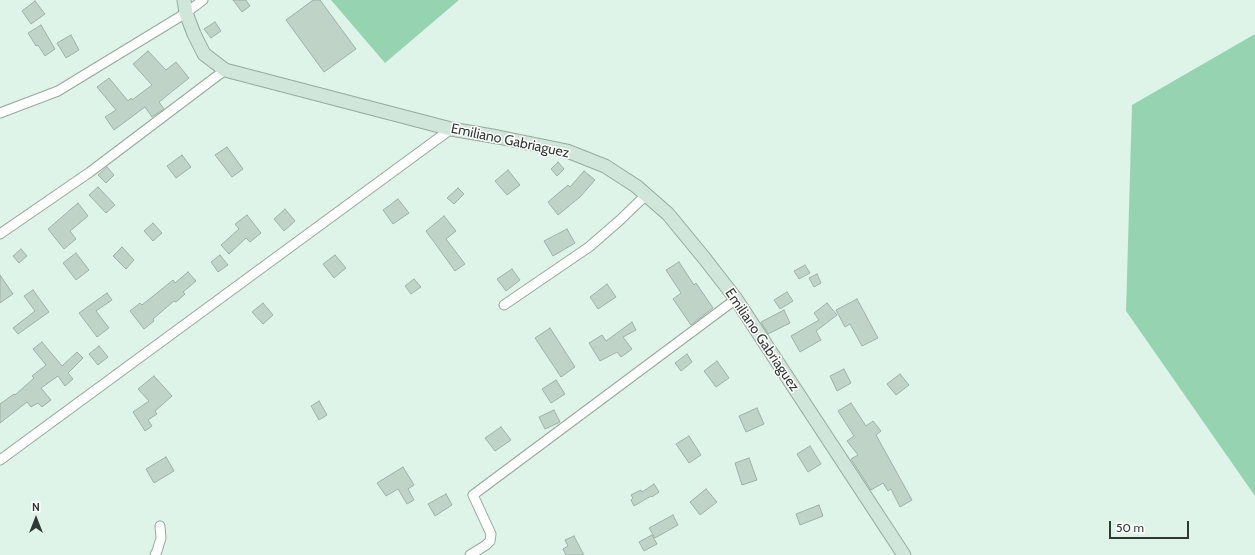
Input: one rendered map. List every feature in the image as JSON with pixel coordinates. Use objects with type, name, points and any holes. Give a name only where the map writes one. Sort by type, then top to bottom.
[{"type":"main road","name":"Emiliano Gabriaguez","points":[[185,6],[194,34],[204,54],[225,70],[451,129],[567,151],[605,166],[636,186],[668,214],[706,259],[736,299],[904,555]]},
{"type":"street","points":[[0,113],[58,91],[185,6],[203,0]]},
{"type":"street","points":[[0,234],[90,172],[225,70]]},
{"type":"street","points":[[0,460],[451,129]]},
{"type":"street","points":[[504,305],[589,247],[619,222],[646,195]]},
{"type":"street","points":[[470,555],[490,541],[491,534],[473,495],[736,299]]},
{"type":"street","points":[[155,555],[161,538],[160,526]]},
{"type":"green space","points":[[331,0],[459,0],[385,63]]},
{"type":"green space","points":[[1255,34],[1255,496],[1126,311],[1132,105]]},
{"type":"building","points":[[233,0],[246,0],[250,6],[242,12]]},
{"type":"building","points":[[313,0],[320,0],[356,49],[324,72],[286,20]]},
{"type":"building","points":[[35,1],[45,14],[31,24],[22,11]]},
{"type":"building","points":[[215,22],[221,31],[211,38],[204,29]]},
{"type":"building","points":[[41,25],[55,49],[45,56],[38,45],[36,46],[28,33]]},
{"type":"building","points":[[71,35],[79,50],[66,58],[57,43]]},
{"type":"building","points":[[148,51],[166,70],[176,62],[189,78],[159,102],[164,109],[152,117],[145,107],[114,130],[105,117],[116,110],[97,87],[109,78],[128,101],[131,98],[132,100],[152,85],[133,64]]},
{"type":"building","points":[[227,147],[243,169],[232,177],[215,155]]},
{"type":"building","points":[[182,155],[191,167],[176,178],[167,166]]},
{"type":"building","points":[[558,162],[564,169],[557,176],[551,169]]},
{"type":"building","points":[[107,167],[114,175],[106,183],[98,175]]},
{"type":"building","points":[[508,170],[520,185],[507,195],[495,181]]},
{"type":"building","points":[[584,171],[595,180],[580,197],[558,215],[548,202],[568,185],[570,187]]},
{"type":"building","points":[[98,187],[115,205],[106,213],[89,195]]},
{"type":"building","points":[[458,188],[464,194],[454,204],[447,198]]},
{"type":"building","points":[[398,199],[409,213],[393,224],[383,210]]},
{"type":"building","points":[[78,203],[88,216],[70,231],[76,239],[64,249],[48,229]]},
{"type":"building","points":[[285,209],[295,221],[284,231],[274,219]]},
{"type":"building","points":[[247,215],[261,233],[250,242],[246,238],[229,254],[221,245],[239,229],[235,224]]},
{"type":"building","points":[[444,216],[456,231],[446,239],[465,264],[455,271],[426,231]]},
{"type":"building","points":[[153,223],[162,233],[153,241],[144,231]]},
{"type":"building","points":[[567,229],[575,243],[553,256],[544,241]]},
{"type":"building","points":[[122,247],[134,260],[126,269],[113,256]]},
{"type":"building","points":[[21,249],[27,256],[19,263],[13,256]]},
{"type":"building","points":[[76,253],[89,270],[76,280],[63,263]]},
{"type":"building","points":[[220,255],[228,265],[218,272],[211,262]]},
{"type":"building","points":[[335,255],[346,268],[334,278],[323,264]]},
{"type":"building","points":[[679,262],[694,285],[696,283],[713,308],[691,325],[673,299],[681,293],[666,270]]},
{"type":"building","points":[[805,265],[810,273],[799,279],[794,271]]},
{"type":"building","points":[[512,269],[520,280],[506,291],[497,279]]},
{"type":"building","points":[[188,272],[196,281],[183,292],[185,294],[176,302],[174,301],[144,329],[130,311],[140,303],[142,305],[173,280],[175,283]]},
{"type":"building","points":[[817,274],[821,283],[814,287],[809,278]]},
{"type":"building","points":[[0,275],[13,294],[0,303]]},
{"type":"building","points":[[414,279],[421,287],[411,294],[405,286]]},
{"type":"building","points":[[607,284],[616,297],[598,309],[590,297]]},
{"type":"building","points":[[33,290],[49,312],[18,334],[13,328],[35,311],[24,296]]},
{"type":"building","points":[[787,292],[793,301],[780,309],[774,300]]},
{"type":"building","points":[[107,293],[112,300],[96,311],[109,328],[97,337],[79,313]]},
{"type":"building","points":[[857,299],[878,338],[862,346],[850,324],[845,327],[836,310]]},
{"type":"building","points":[[263,303],[273,315],[263,324],[252,312]]},
{"type":"building","points":[[827,303],[837,315],[816,331],[821,340],[800,352],[791,336],[819,320],[814,313]]},
{"type":"building","points":[[784,310],[790,323],[768,334],[761,322]]},
{"type":"building","points":[[632,322],[636,330],[623,337],[632,349],[621,357],[617,352],[600,361],[589,343],[602,335],[606,341]]},
{"type":"building","points":[[550,328],[575,367],[561,377],[535,338]]},
{"type":"building","points":[[42,342],[62,366],[77,352],[83,358],[68,373],[73,379],[65,386],[58,376],[41,388],[51,400],[42,407],[38,403],[31,407],[27,402],[0,423],[0,404],[14,394],[15,395],[34,378],[32,376],[46,365],[33,349]]},
{"type":"building","points":[[99,346],[108,357],[98,365],[89,354]]},
{"type":"building","points":[[687,354],[692,362],[681,371],[675,363]]},
{"type":"building","points":[[717,361],[729,378],[716,387],[704,371]]},
{"type":"building","points":[[844,369],[851,383],[837,391],[830,376]]},
{"type":"building","points":[[900,374],[909,385],[896,395],[887,384]]},
{"type":"building","points":[[154,376],[172,396],[155,411],[157,414],[148,420],[152,426],[145,431],[133,412],[149,401],[138,389]]},
{"type":"building","points":[[556,380],[565,394],[551,403],[542,389]]},
{"type":"building","points":[[319,401],[327,415],[319,420],[311,406]]},
{"type":"building","points":[[851,403],[866,426],[873,421],[881,431],[876,435],[912,500],[900,507],[891,489],[888,491],[883,483],[871,490],[851,459],[858,455],[847,441],[854,436],[838,411]]},
{"type":"building","points":[[757,408],[764,424],[746,432],[739,416]]},
{"type":"building","points":[[554,410],[560,422],[545,429],[539,417]]},
{"type":"building","points":[[501,427],[511,440],[495,451],[485,438]]},
{"type":"building","points":[[689,436],[701,455],[689,463],[676,444]]},
{"type":"building","points":[[810,446],[821,464],[808,472],[797,454]]},
{"type":"building","points":[[166,457],[174,471],[154,483],[146,469]]},
{"type":"building","points":[[749,458],[757,480],[742,485],[735,463]]},
{"type":"building","points":[[403,467],[414,485],[408,489],[414,500],[407,504],[398,489],[386,496],[377,483]]},
{"type":"building","points":[[654,484],[659,492],[634,506],[631,500],[633,498],[631,495],[641,490],[642,492]]},
{"type":"building","points":[[706,489],[717,502],[700,515],[690,502]]},
{"type":"building","points":[[446,494],[452,505],[435,516],[428,504]]},
{"type":"building","points":[[819,505],[823,516],[800,525],[796,514]]},
{"type":"building","points":[[673,515],[678,525],[655,538],[649,528]]},
{"type":"building","points":[[652,535],[657,544],[644,551],[639,542]]},
{"type":"building","points":[[574,536],[584,555],[566,555],[563,549],[568,546],[565,540]]}]
